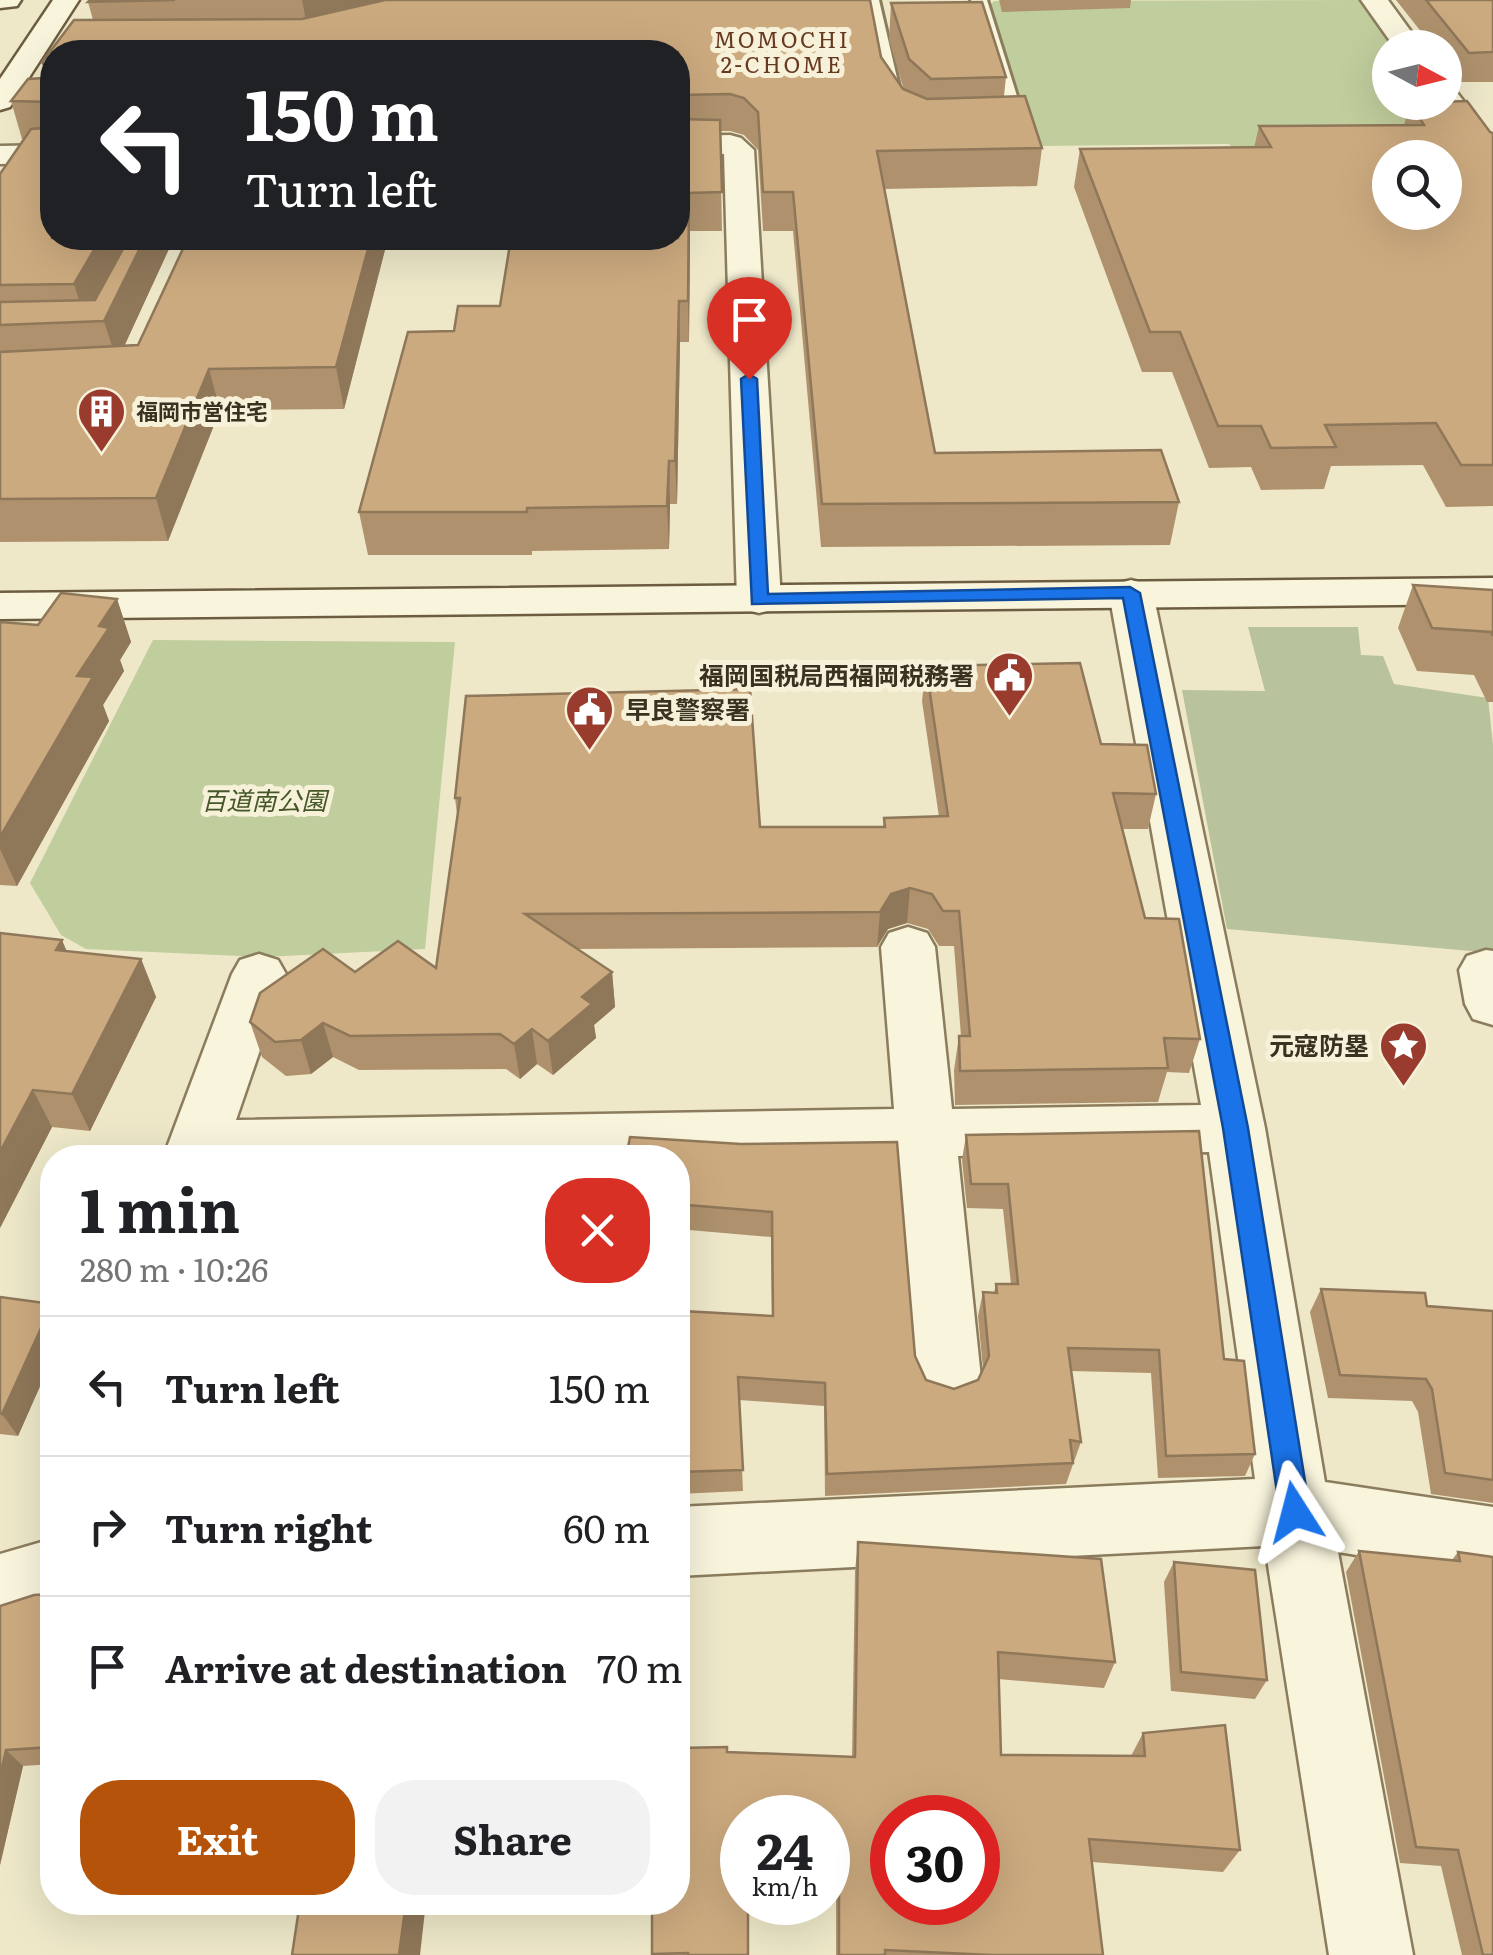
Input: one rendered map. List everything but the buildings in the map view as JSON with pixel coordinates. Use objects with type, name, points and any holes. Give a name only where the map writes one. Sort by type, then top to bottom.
[{"type":"street","points":[[0,0],[8,0]]},
{"type":"street","points":[[0,54],[37,0]]},
{"type":"street","points":[[8,105],[32,51],[66,0]]},
{"type":"street","points":[[1374,0],[1396,30]]},
{"type":"street","points":[[32,51],[40,51]]},
{"type":"street","points":[[1462,88],[1477,88]]},
{"type":"street","points":[[1462,119],[1493,160]]},
{"type":"street","points":[[690,145],[730,144],[739,150],[759,600]]},
{"type":"street","points":[[0,154],[40,154]]},
{"type":"street","points":[[0,606],[1493,592]]},
{"type":"street","points":[[1130,593],[1236,1128],[1295,1512],[1371,1955]]},
{"type":"street","points":[[908,947],[948,1378]]},
{"type":"street","points":[[1493,971],[1486,970],[1493,1004]]},
{"type":"street","points":[[198,1145],[259,974]]},
{"type":"street","points":[[226,1145],[1236,1128]]},
{"type":"street","points":[[690,1541],[1295,1512],[1493,1542]]},
{"type":"street","points":[[0,1590],[40,1578]]},
{"type":"lane","points":[[871,0],[894,105],[910,124]]},
{"type":"lane","points":[[978,0],[1017,125],[980,126]]},
{"type":"green space","points":[[1361,0],[1384,30],[1372,30],[1372,120],[1451,120],[1477,154],[1462,154],[1462,140],[1372,140],[1372,154],[1237,153],[1229,144],[1037,146],[989,6],[994,1]]},
{"type":"green space","points":[[1248,627],[1358,627],[1361,655],[1383,656],[1394,684],[1488,698],[1493,745],[1493,953],[1227,929],[1182,690],[1265,691]]},
{"type":"green space","name":"百道南公園","points":[[153,640],[455,642],[425,949],[263,957],[86,949],[61,935],[30,883]]},
{"type":"place","name":"福岡市営住宅","points":[[101,454]]},
{"type":"place","name":"福岡国税局西福岡税務署","points":[[1009,718]]},
{"type":"place","name":"早良警察署","points":[[590,752]]},
{"type":"place","name":"元寇防塁","points":[[1404,1088]]},
{"type":"district","name":"MOMOCHI 2-CHOME","points":[[782,52]]},
{"type":"route","points":[[749,379],[759,600],[1130,593],[1236,1128],[1295,1512]]}]
